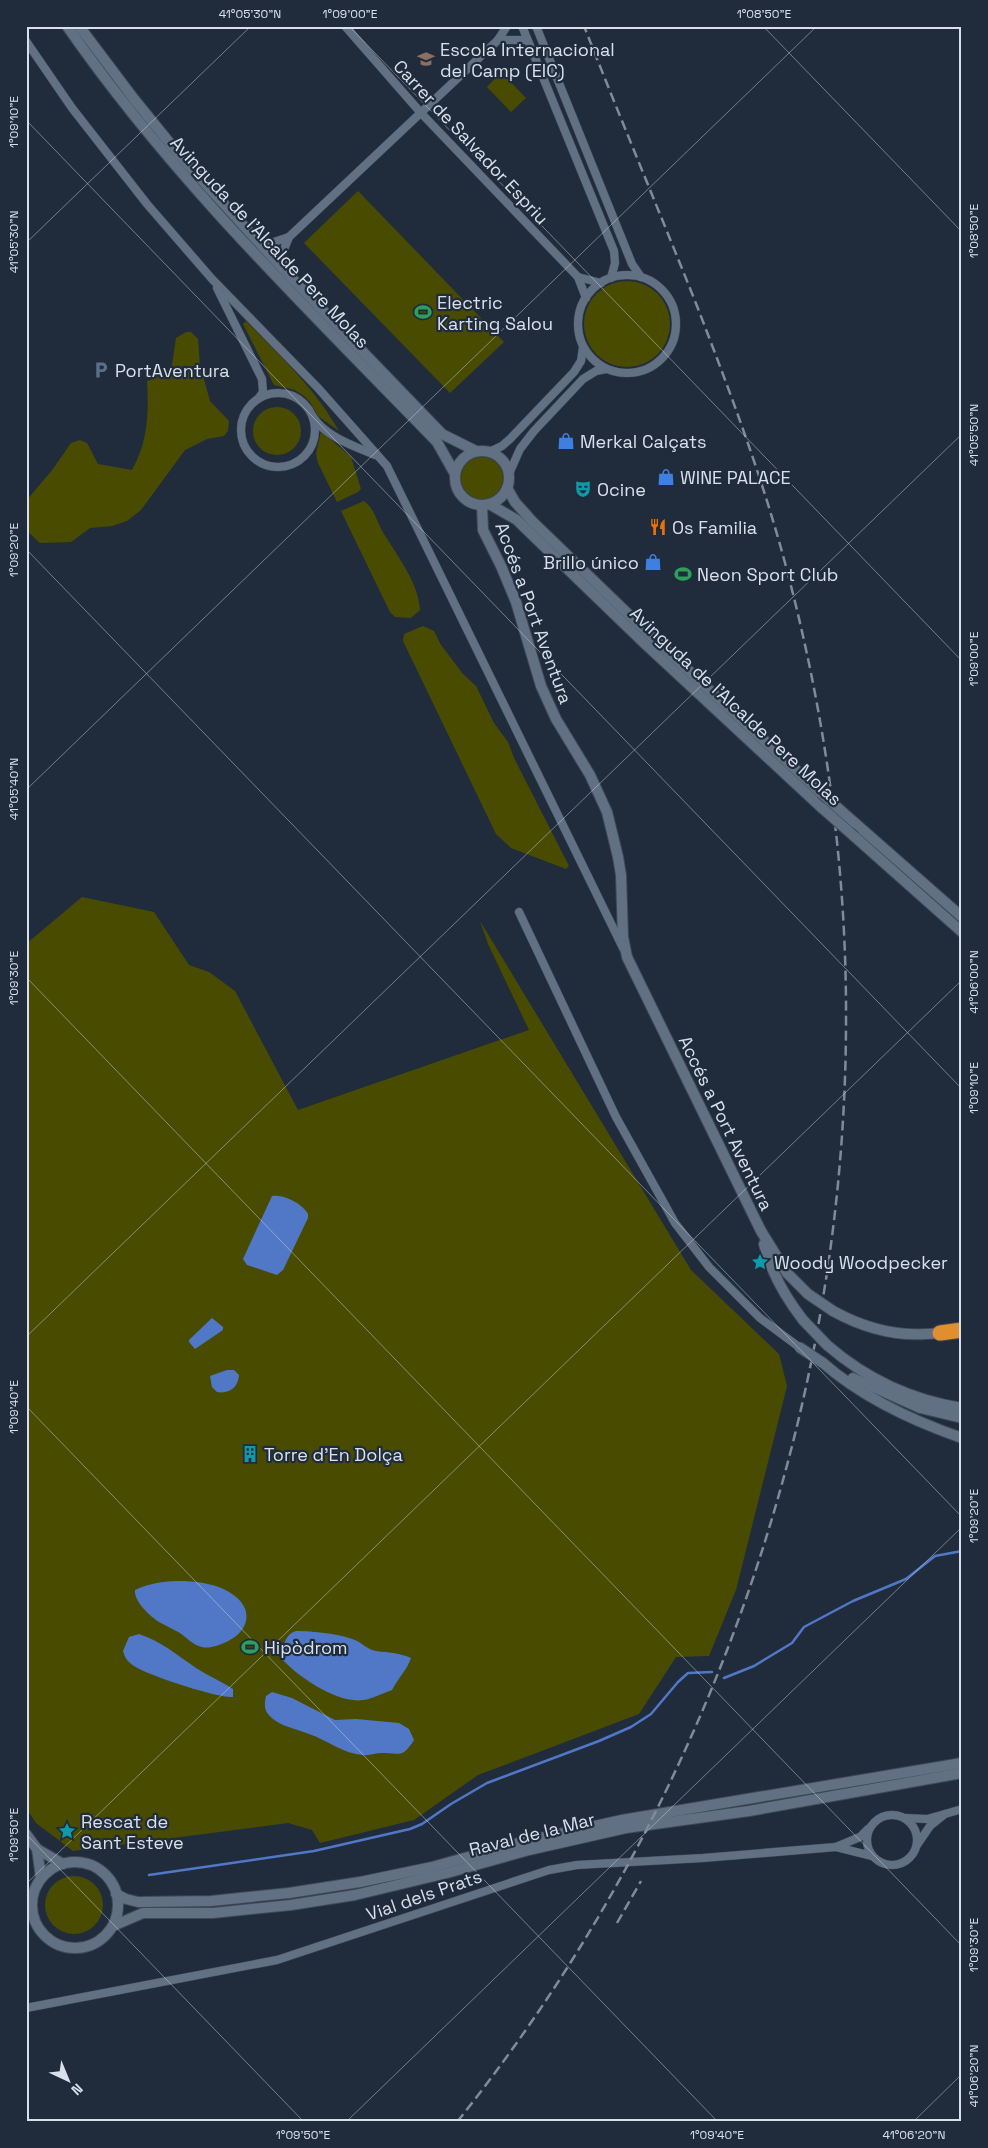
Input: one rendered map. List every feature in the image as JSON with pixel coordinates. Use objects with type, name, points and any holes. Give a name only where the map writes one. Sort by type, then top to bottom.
[{"type":"highway","points":[[940,1333],[962,1330]]},
{"type":"street","name":"Avinguda de l'Alcalde Pere Molas","points":[[67,26],[172,162],[250,249],[437,442],[455,474]]},
{"type":"street","name":"Carrer de Salvador Espriu","points":[[345,26],[421,113],[578,277],[586,298]]},
{"type":"street","points":[[259,243],[274,242],[289,237],[498,40],[507,26]]},
{"type":"street","points":[[522,26],[614,251],[615,263],[611,278]]},
{"type":"street","points":[[536,26],[632,264],[641,277]]},
{"type":"street","name":"Avinguda de l'Alcalde Pere Molas","points":[[80,27],[134,100],[181,157],[283,269],[442,434],[476,451]]},
{"type":"street","points":[[498,40],[527,40]]},
{"type":"street","points":[[26,41],[111,160],[212,279],[262,379],[263,392],[248,408],[243,418],[241,438],[248,453],[255,460],[274,468],[294,464],[309,450],[314,441],[315,430],[309,409]]},
{"type":"street","points":[[283,269],[283,252],[289,237]]},
{"type":"street","points":[[626,275],[641,277],[656,284],[671,302],[676,317],[676,330],[673,343],[660,360],[646,370],[622,373],[606,368],[589,356],[583,347],[578,326],[580,312],[586,298],[601,283],[611,278],[626,275]]},
{"type":"street","points":[[578,277],[601,283]]},
{"type":"street","name":"Accés a Port Aventura","points":[[212,279],[318,388],[387,466],[761,1231],[787,1273],[808,1294],[833,1311],[860,1324],[894,1334],[940,1333]]},
{"type":"street","points":[[489,452],[502,446],[510,439],[574,372],[581,361],[583,347]]},
{"type":"street","points":[[509,474],[502,460],[489,452],[476,451],[464,458],[458,465],[455,474],[456,487],[460,495],[471,503],[485,505],[501,497],[507,488],[509,474],[520,449],[534,431],[582,379],[596,370],[606,368]]},
{"type":"street","points":[[257,400],[279,393],[290,395],[301,401],[318,423],[345,442],[379,457]]},
{"type":"street","name":"Avinguda de l'Alcalde Pere Molas","points":[[507,488],[515,502],[532,521],[657,641],[855,824],[962,917]]},
{"type":"street","name":"Avinguda de l'Alcalde Pere Molas","points":[[485,505],[517,520],[526,528],[657,655],[822,808],[962,932]]},
{"type":"street","name":"Accés a Port Aventura","points":[[485,505],[483,530],[511,588],[541,686],[556,719],[590,775],[606,812],[621,875],[623,937],[627,957]]},
{"type":"street","points":[[519,912],[616,1117],[675,1223],[709,1268],[760,1318],[841,1379],[932,1427],[962,1438]]},
{"type":"street","points":[[761,1231],[768,1262],[788,1299],[803,1320],[827,1345],[852,1365],[882,1382],[921,1398],[962,1408]]},
{"type":"street","points":[[940,1333],[962,1323]]},
{"type":"street","points":[[823,1364],[902,1401],[938,1413],[962,1418]]},
{"type":"street","name":"Raval de la Mar","points":[[116,1894],[126,1900],[138,1902],[211,1901],[288,1893],[360,1882],[432,1867],[522,1842],[622,1820],[962,1762]]},
{"type":"street","name":"Raval de la Mar","points":[[63,1864],[55,1867],[41,1878],[30,1893],[31,1923],[43,1936],[54,1944],[74,1949],[87,1947],[100,1941],[113,1926],[143,1913],[213,1913],[291,1905],[354,1895],[448,1873],[529,1850],[626,1828],[749,1811],[962,1773]]},
{"type":"street","name":"Vial dels Prats","points":[[26,2008],[277,1960],[514,1880],[558,1868],[617,1862],[703,1858],[836,1847],[860,1837],[873,1824],[887,1816],[927,1819],[962,1808]]},
{"type":"street","name":"Vial dels Prats","points":[[836,1847],[872,1856],[885,1864],[897,1864],[908,1858],[930,1826],[945,1814]]},
{"type":"street","points":[[902,1818],[914,1830],[916,1847]]},
{"type":"street","points":[[872,1856],[867,1840],[873,1824]]},
{"type":"street","points":[[26,1834],[37,1849],[63,1864],[80,1862],[96,1868],[109,1879],[116,1894],[118,1907],[113,1926]]},
{"type":"street","points":[[37,1849],[41,1878]]},
{"type":"shaded area","points":[[501,72],[526,98],[511,112],[487,87]]},
{"type":"shaded area","name":"Electric Karting Salou","points":[[358,191],[504,342],[450,393],[304,243]]},
{"type":"shaded area","points":[[619,281],[635,281],[644,284],[658,293],[667,307],[670,324],[667,341],[658,355],[644,364],[635,367],[619,367],[603,360],[591,348],[584,332],[584,316],[591,300],[603,288]]},
{"type":"shaded area","points":[[246,321],[308,387],[330,415],[339,431],[318,416],[304,396],[295,390],[274,385],[243,324]]},
{"type":"shaded area","points":[[186,332],[191,332],[198,339],[200,365],[210,401],[229,421],[228,431],[224,436],[207,439],[185,450],[141,510],[127,521],[112,526],[90,528],[71,542],[40,543],[26,530],[26,501],[53,469],[71,443],[80,440],[87,443],[98,464],[132,470],[141,449],[146,427],[147,381],[156,378],[172,365],[176,338]]},
{"type":"shaded area","points":[[272,407],[282,407],[294,414],[301,426],[301,436],[294,448],[282,455],[272,455],[264,451],[257,444],[253,436],[253,426],[257,418],[264,411]]},
{"type":"shaded area","points":[[321,431],[351,457],[361,489],[337,502],[318,463],[316,454]]},
{"type":"shaded area","points":[[486,457],[494,460],[500,466],[503,478],[500,490],[494,496],[478,499],[470,496],[464,490],[461,474],[464,466],[470,460]]},
{"type":"shaded area","points":[[364,501],[373,512],[412,580],[419,600],[420,610],[411,618],[395,617],[390,612],[341,511]]},
{"type":"shaded area","points":[[423,626],[434,631],[441,645],[463,674],[476,686],[494,723],[508,742],[514,758],[569,866],[566,869],[511,848],[496,834],[403,641],[404,634]]},
{"type":"shaded area","points":[[82,897],[154,912],[189,965],[209,972],[235,991],[298,1110],[529,1030],[488,944],[480,921],[691,1270],[779,1354],[787,1386],[736,1590],[709,1656],[676,1657],[639,1714],[478,1775],[414,1820],[320,1843],[312,1830],[288,1823],[73,1851],[36,1823],[26,1808],[26,944]]},
{"type":"shaded area","points":[[74,1876],[85,1878],[98,1889],[103,1905],[101,1916],[90,1929],[74,1934],[63,1932],[50,1921],[45,1905],[47,1894],[58,1881]]},
{"type":"water","points":[[272,1196],[281,1196],[292,1200],[308,1214],[308,1218],[283,1270],[277,1275],[247,1265],[243,1259]]},
{"type":"water","points":[[212,1318],[223,1327],[223,1330],[195,1349],[189,1340]]},
{"type":"water","points":[[227,1370],[234,1370],[239,1375],[237,1383],[229,1391],[217,1392],[212,1387],[210,1376]]},
{"type":"water","points":[[185,1581],[213,1585],[224,1589],[237,1598],[246,1612],[244,1626],[240,1632],[217,1646],[208,1648],[199,1646],[151,1616],[143,1608],[135,1595],[135,1590],[147,1585]]},
{"type":"water","points":[[296,1631],[342,1636],[355,1640],[373,1650],[411,1658],[392,1690],[363,1700],[342,1698],[319,1687],[297,1673],[282,1659],[287,1638]]},
{"type":"water","points":[[139,1634],[162,1644],[201,1671],[233,1689],[233,1697],[213,1694],[182,1685],[134,1666],[127,1659],[123,1651],[129,1637]]},
{"type":"water","points":[[272,1692],[292,1698],[335,1720],[356,1719],[399,1723],[409,1729],[414,1740],[400,1754],[382,1753],[365,1755],[349,1752],[275,1720],[266,1711],[265,1707],[266,1696]]},
{"type":"waterway","points":[[724,1678],[754,1666],[792,1643],[804,1627],[853,1601],[906,1579],[935,1556],[962,1551]]},
{"type":"waterway","points":[[149,1875],[314,1851],[410,1829],[422,1824],[487,1783],[631,1727],[651,1714],[688,1673],[712,1672]]},
{"type":"railway","points":[[457,2122],[544,2003],[621,1876],[688,1744],[743,1606],[787,1464],[819,1319],[839,1172],[846,1024],[843,912],[832,801],[824,746],[803,636],[781,547],[735,408],[697,306],[584,26]]},
{"type":"railway","points":[[617,1923],[641,1881]]},
{"type":"place","name":"Escola Internacional del Camp (EIC)","points":[[426,59]]},
{"type":"place","name":"Electric Karting Salou","points":[[423,312]]},
{"type":"place","name":"PortAventura","points":[[101,370]]},
{"type":"place","name":"Merkal Calçats","points":[[566,441]]},
{"type":"place","name":"WINE PALACE","points":[[666,477]]},
{"type":"place","name":"Ocine","points":[[583,489]]},
{"type":"place","name":"Os Familia","points":[[658,527]]},
{"type":"place","name":"Brillo único","points":[[653,562]]},
{"type":"place","name":"Neon Sport Club","points":[[683,574]]},
{"type":"place","name":"Woody Woodpecker","points":[[760,1262]]},
{"type":"place","name":"Torre d'En Dolça","points":[[250,1454]]},
{"type":"place","name":"Hipòdrom","points":[[250,1647]]},
{"type":"place","name":"Rescat de Sant Esteve","points":[[67,1831]]}]
